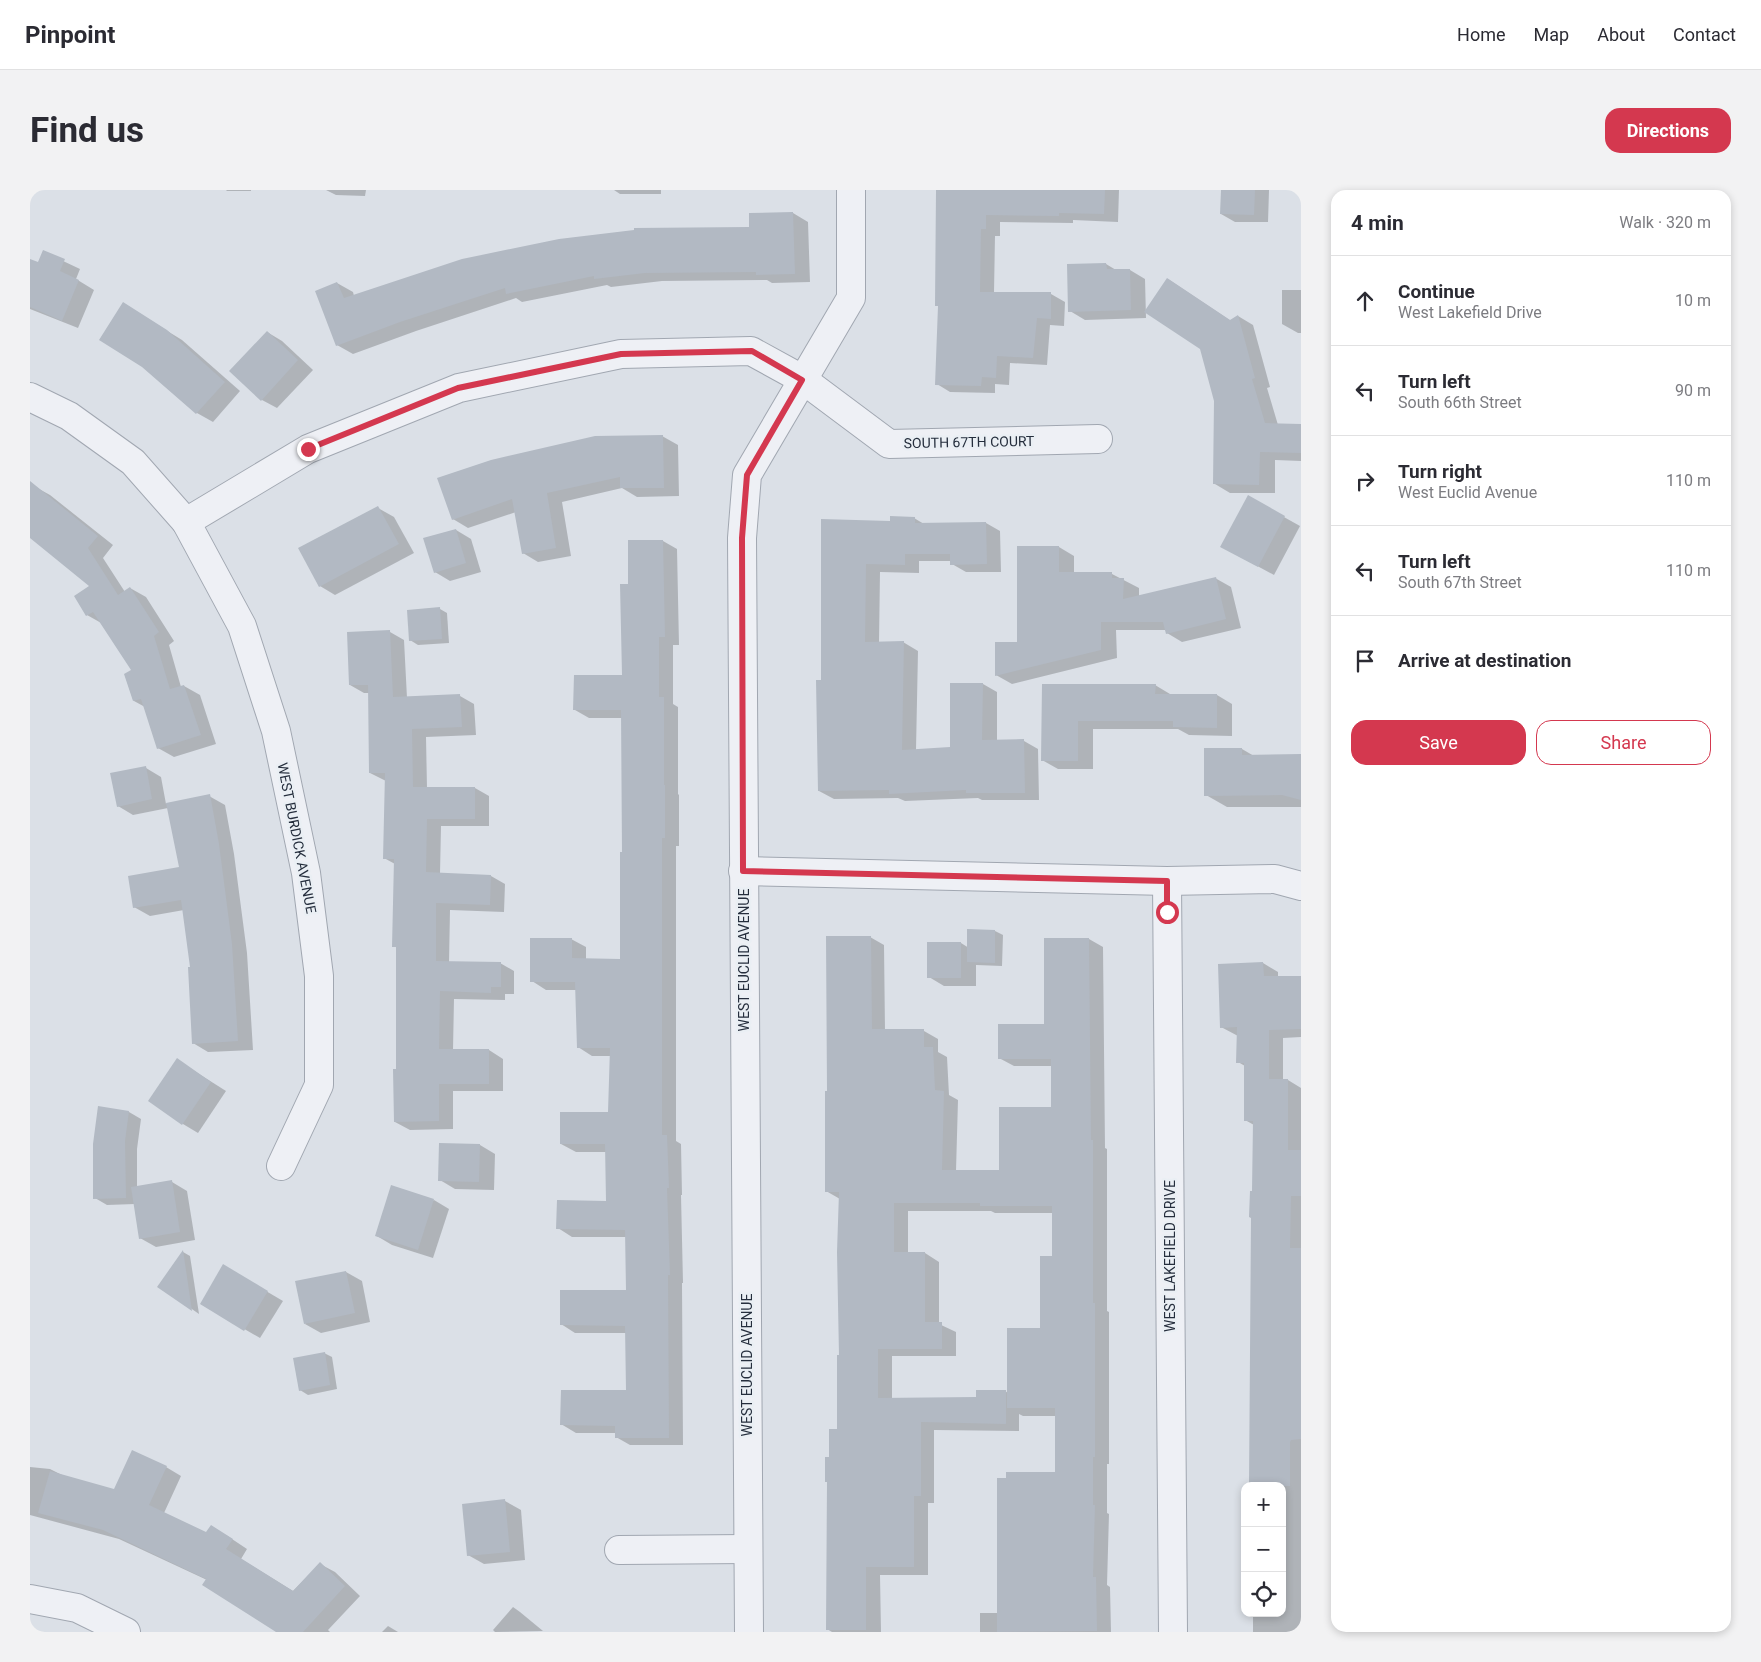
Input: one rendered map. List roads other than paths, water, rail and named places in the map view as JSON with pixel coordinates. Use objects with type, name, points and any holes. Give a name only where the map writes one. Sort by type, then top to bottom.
[{"type":"street","name":"WEST EUCLID AVENUE","points":[[749,1632],[742,538],[747,475],[851,298],[851,190]]},
{"type":"street","name":"SOUTH 67TH COURT","points":[[186,522],[308,449],[458,388],[621,354],[752,351],[802,380],[889,444],[1098,439]]},
{"type":"street","name":"WEST BURDICK AVENUE","points":[[30,397],[69,416],[133,462],[186,522],[242,626],[276,731],[306,873],[319,976],[319,1085],[282,1166]]},
{"type":"street","points":[[743,871],[1167,881],[1275,879],[1301,886]]},
{"type":"street","name":"WEST LAKEFIELD DRIVE","points":[[1167,881],[1173,1632]]},
{"type":"street","points":[[618,1550],[748,1549]]},
{"type":"street","points":[[30,1599],[77,1608],[126,1632]]}]
